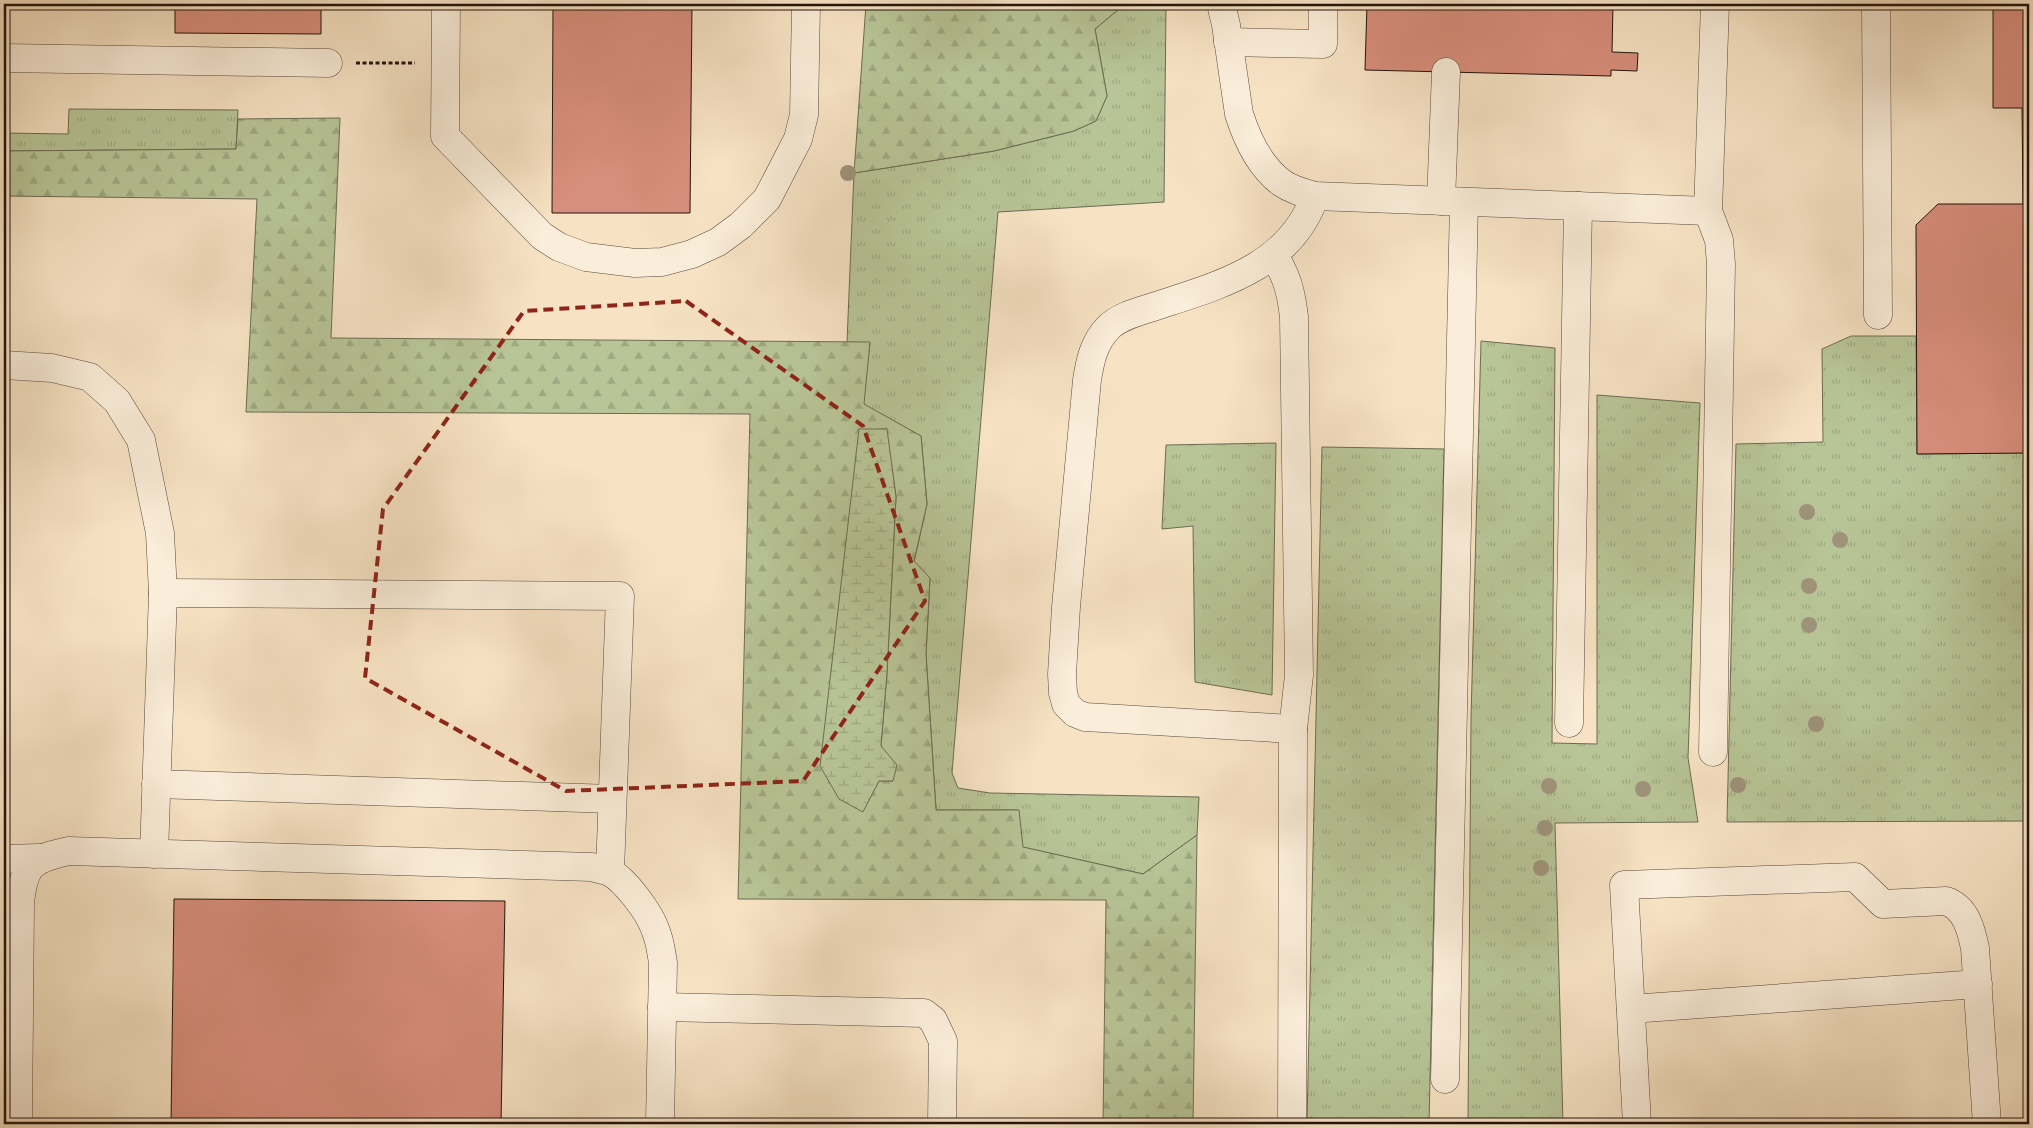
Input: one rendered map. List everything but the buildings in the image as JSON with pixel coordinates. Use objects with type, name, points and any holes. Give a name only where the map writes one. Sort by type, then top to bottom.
[{"type":"lane","points":[[446,4],[445,136],[542,236],[559,247],[586,257],[634,263],[662,262],[692,254],[718,242],[741,225],[767,199],[798,139],[804,115],[806,4]]},
{"type":"lane","points":[[1221,4],[1239,114],[1252,146],[1265,166],[1282,183],[1296,191],[1315,196],[1708,211]]},
{"type":"lane","points":[[1228,42],[1323,44],[1323,4]]},
{"type":"lane","points":[[1713,752],[1721,264],[1719,240],[1708,211],[1715,4]]},
{"type":"lane","points":[[1876,4],[1878,315]]},
{"type":"lane","points":[[4,58],[328,63]]},
{"type":"lane","points":[[1445,1079],[1453,202],[1446,72]]},
{"type":"lane","points":[[1293,729],[1085,717],[1075,713],[1066,704],[1063,694],[1066,607],[1086,380],[1097,342],[1109,326],[1130,315],[1223,284],[1274,255],[1294,236],[1308,216],[1315,196]]},
{"type":"lane","points":[[1570,723],[1578,206]]},
{"type":"lane","points":[[1274,255],[1288,283],[1294,317],[1299,675],[1293,729],[1292,1124]]},
{"type":"lane","points":[[4,365],[52,368],[90,376],[117,401],[141,440],[160,533],[163,593],[154,854]]},
{"type":"lane","points":[[163,593],[620,596],[610,872]]},
{"type":"lane","points":[[156,784],[612,799]]},
{"type":"lane","points":[[4,859],[39,858],[69,851],[592,867],[610,872],[631,892],[645,910],[655,927],[660,942],[663,963],[660,1124]]},
{"type":"lane","points":[[18,1124],[20,903],[25,873],[30,865],[39,858]]},
{"type":"lane","points":[[1637,1124],[1624,885],[1855,877],[1883,904],[1946,902],[1955,904],[1963,914],[1971,929],[1975,948],[1987,1124]]},
{"type":"lane","points":[[1631,1009],[1978,984]]},
{"type":"lane","points":[[662,1007],[924,1013],[933,1020],[943,1041],[942,1124]]},
{"type":"path","points":[[328,63],[445,63]]},
{"type":"highlighted area","points":[[686,301],[863,426],[925,601],[803,781],[566,791],[365,678],[383,509],[524,311]]},
{"type":"green space","points":[[866,4],[1125,4],[1095,29],[1107,96],[1096,121],[1074,131],[994,151],[854,173]]},
{"type":"green space","points":[[1125,4],[1166,4],[1164,202],[998,212],[952,773],[958,788],[990,793],[1199,797],[1197,835],[1143,874],[1022,847],[1018,810],[936,810],[926,654],[930,579],[914,562],[927,504],[921,436],[863,404],[870,343],[847,342],[854,173],[994,151],[1074,131],[1096,121],[1107,96],[1095,29]]},
{"type":"green space","points":[[69,109],[238,110],[236,149],[4,151],[4,133],[68,134]]},
{"type":"green space","points":[[340,118],[331,338],[870,342],[864,404],[921,436],[927,504],[914,561],[930,578],[926,654],[936,810],[1019,810],[1023,847],[1143,874],[1197,835],[1193,1124],[1103,1124],[1106,900],[738,899],[750,414],[246,412],[257,199],[4,196],[4,151],[236,149],[238,119]],"holes":[[[886,429],[896,497],[887,673],[881,746],[893,781],[879,781],[863,811],[859,430]]]},
{"type":"green space","points":[[1851,336],[1916,336],[1917,454],[2026,453],[2026,346],[2029,346],[2029,821],[1727,822],[1736,444],[1823,442],[1822,349]]},
{"type":"green space","points":[[1481,341],[1555,348],[1552,743],[1597,744],[1597,395],[1700,403],[1688,758],[1698,822],[1555,823],[1563,1124],[1468,1124],[1471,718]]},
{"type":"green space","points":[[859,429],[887,429],[896,497],[887,673],[881,746],[897,765],[893,781],[879,781],[863,812],[839,799],[820,766]]},
{"type":"green space","points":[[1276,443],[1272,695],[1195,682],[1193,526],[1162,529],[1166,445]]},
{"type":"green space","points":[[1322,447],[1444,449],[1429,1124],[1307,1124]]}]
